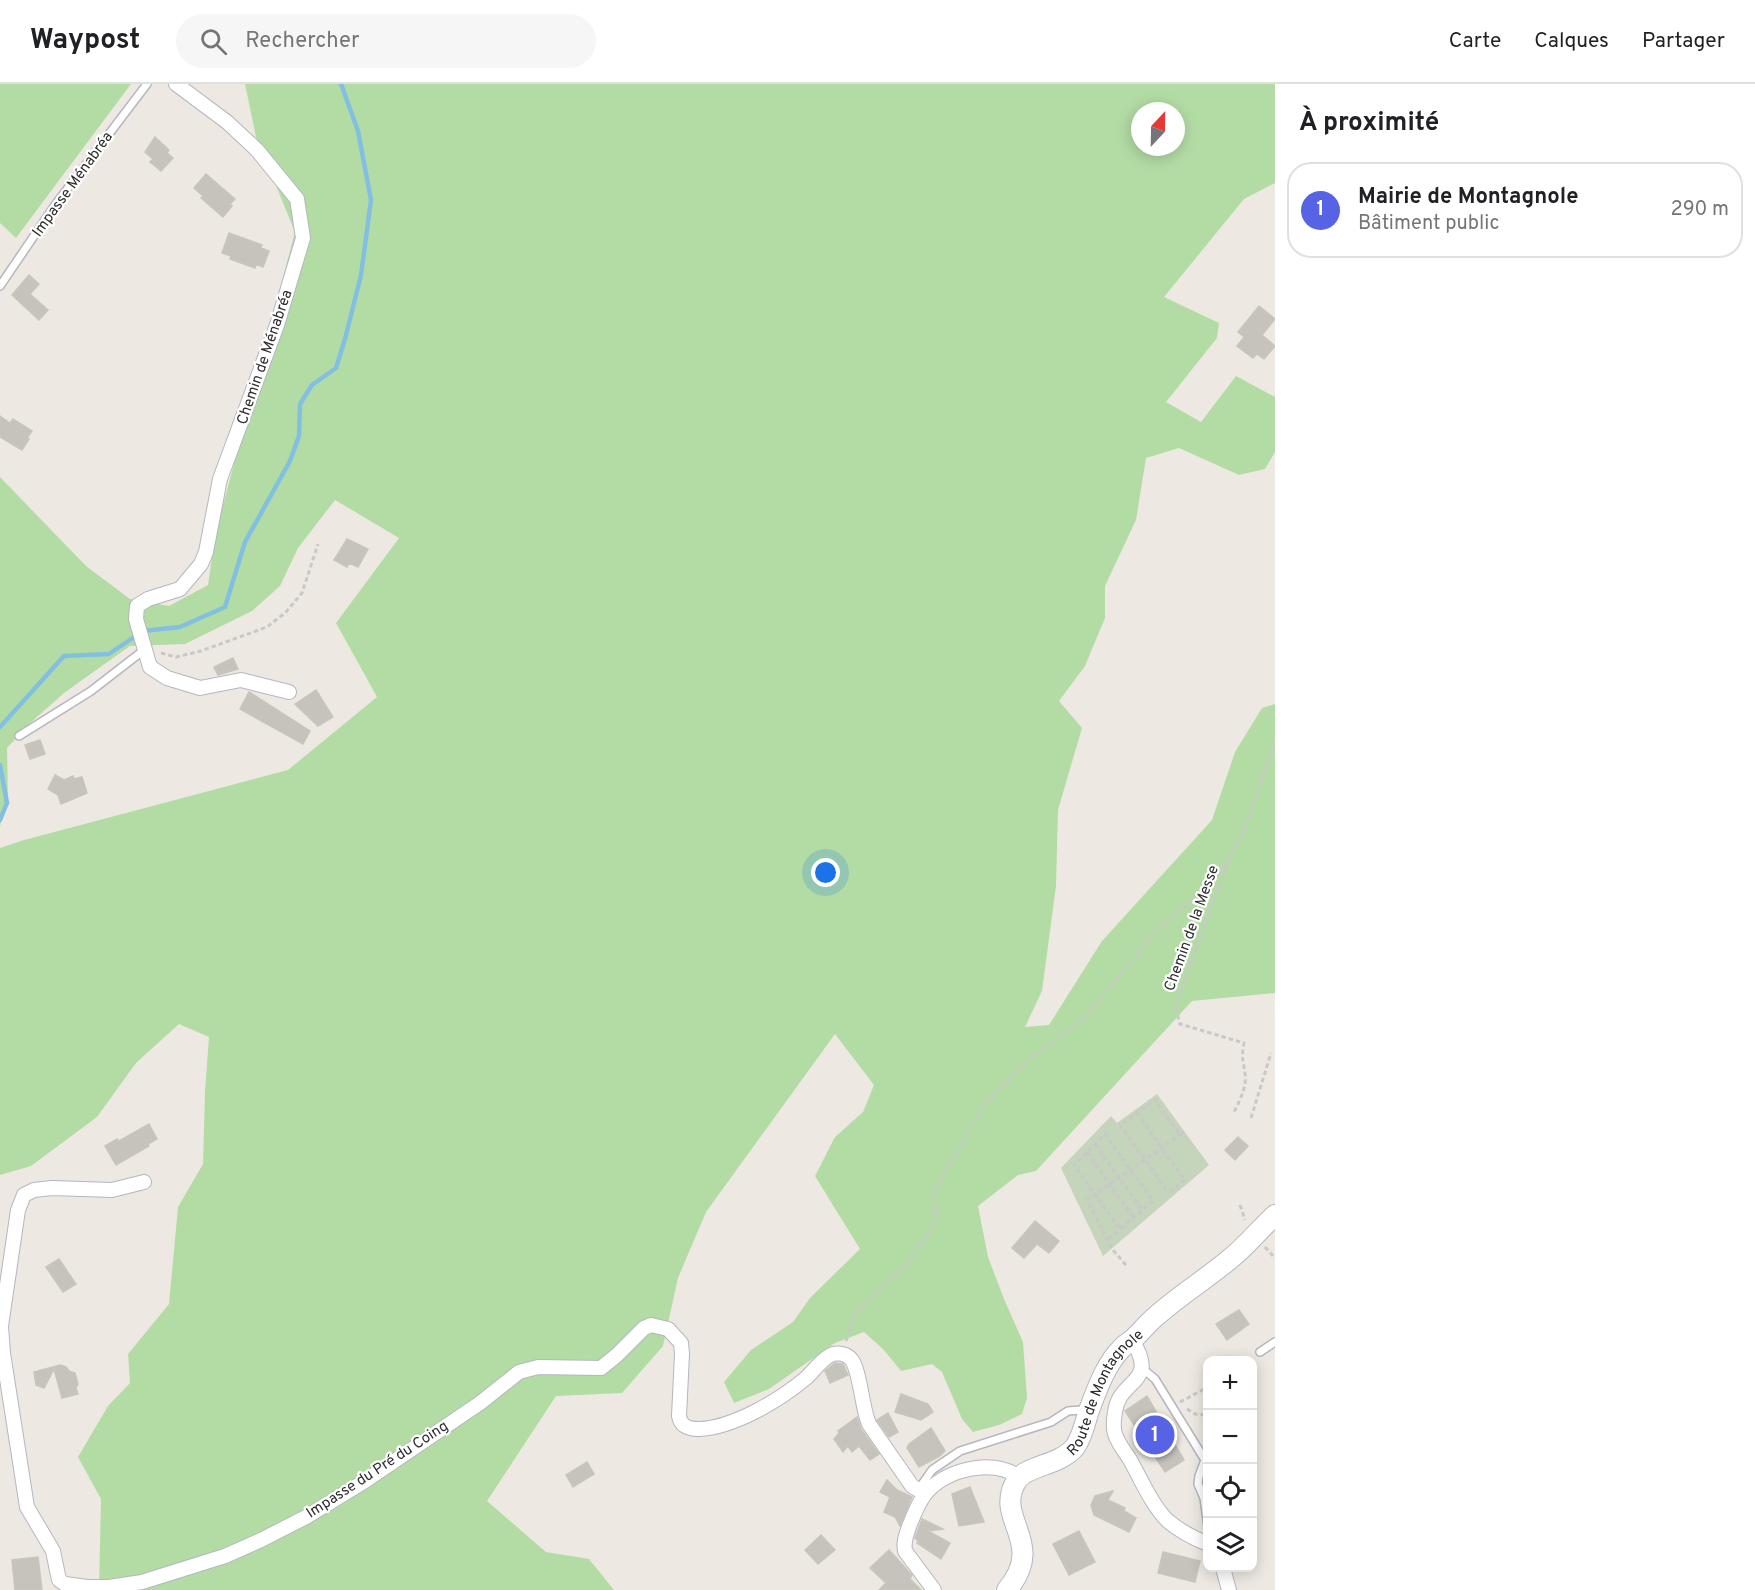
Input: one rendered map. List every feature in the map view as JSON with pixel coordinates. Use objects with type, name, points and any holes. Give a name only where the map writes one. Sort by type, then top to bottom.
[{"type":"street","name":"Chemin de Ménabréa","points":[[143,645],[136,619],[137,606],[148,599],[180,589],[201,564],[206,552],[220,479],[277,325],[303,238],[297,199],[292,192],[257,150],[227,122],[176,84]]},
{"type":"street","points":[[143,645],[150,667],[167,678],[200,688],[241,680],[290,692]]},
{"type":"street","name":"Impasse du Pré du Coing","points":[[144,1182],[112,1190],[52,1188],[34,1191],[24,1195],[18,1210],[1,1326],[3,1353],[27,1507],[53,1551],[59,1580],[65,1584],[101,1589],[142,1582],[225,1556],[306,1517],[365,1481],[480,1403],[519,1372],[537,1367],[591,1370],[601,1368],[644,1328],[651,1325],[668,1329],[681,1343],[679,1416],[680,1422],[689,1428],[713,1428],[747,1416],[807,1378],[829,1356],[842,1354]]},
{"type":"street","name":"Route de Montagnole","points":[[1019,1477],[1028,1471],[1056,1462],[1073,1448],[1079,1441],[1089,1412],[1121,1348],[1155,1317],[1231,1258],[1275,1215]]},
{"type":"street","points":[[1132,1340],[1139,1351],[1142,1368],[1138,1377],[1119,1399],[1115,1409],[1114,1434],[1167,1520],[1186,1534],[1203,1542]]},
{"type":"street","points":[[842,1354],[850,1358],[854,1364],[869,1424],[912,1486],[921,1492]]},
{"type":"street","points":[[934,1590],[905,1551],[904,1545],[921,1492],[963,1470],[1002,1469],[1011,1471],[1019,1477],[1010,1499],[1023,1545],[1023,1557],[1017,1578],[1007,1590]]},
{"type":"street","points":[[1224,1572],[1229,1590]]},
{"type":"lane","name":"Impasse Ménabréa","points":[[0,286],[55,205],[147,84]]},
{"type":"lane","points":[[19,736],[91,691],[143,645]]},
{"type":"lane","points":[[1260,1352],[1275,1342]]},
{"type":"lane","points":[[1142,1368],[1155,1379],[1205,1460],[1198,1484],[1204,1498],[1207,1518]]},
{"type":"lane","points":[[921,1492],[932,1470],[960,1451],[1051,1422],[1068,1411],[1089,1412]]},
{"type":"path","points":[[143,645],[176,657],[201,651],[267,627],[302,593],[318,544]]},
{"type":"path","points":[[842,1354],[855,1314],[909,1262],[936,1221],[934,1192],[984,1106],[1027,1061],[1085,1018],[1156,932],[1209,886],[1228,862],[1244,831],[1275,741]]},
{"type":"path","name":"Chemin de la Messe","points":[[1228,862],[1175,1006],[1180,1024],[1244,1043],[1241,1061],[1245,1073],[1245,1084],[1234,1112]]},
{"type":"path","points":[[1251,1118],[1271,1053]]},
{"type":"path","points":[[1137,1113],[1185,1180],[1173,1190],[1167,1189],[1120,1125],[1155,1100],[1180,1135]]},
{"type":"path","points":[[1126,1265],[1107,1240],[1088,1200],[1185,1132]]},
{"type":"path","points":[[1107,1240],[1120,1229],[1134,1217],[1142,1210],[1153,1201],[1105,1134],[1074,1165],[1120,1229]]},
{"type":"path","points":[[1095,1144],[1142,1210]]},
{"type":"path","points":[[1087,1152],[1134,1217]]},
{"type":"path","points":[[1264,1245],[1275,1258]]},
{"type":"path","points":[[1192,1396],[1203,1390]]},
{"type":"green space","points":[[0,84],[131,84],[16,238],[0,223]]},
{"type":"green space","points":[[245,84],[1275,84],[1275,183],[1244,199],[1164,297],[1219,323],[1217,338],[1166,402],[1201,422],[1236,376],[1275,397],[1275,452],[1265,469],[1239,475],[1179,448],[1146,458],[1136,520],[1105,586],[1105,618],[1085,666],[1059,701],[1082,728],[1058,810],[1056,886],[1042,991],[1025,1027],[1049,1025],[1102,941],[1212,820],[1235,752],[1262,708],[1275,704],[1275,993],[1192,1001],[1036,1171],[1018,1175],[978,1206],[988,1257],[1023,1342],[1027,1398],[1022,1414],[999,1425],[973,1432],[962,1419],[942,1372],[932,1364],[901,1371],[884,1350],[864,1332],[835,1343],[769,1389],[734,1403],[724,1382],[751,1350],[793,1322],[810,1298],[860,1249],[815,1176],[835,1137],[863,1112],[874,1085],[835,1034],[706,1212],[678,1278],[663,1346],[622,1393],[556,1396],[487,1501],[546,1552],[589,1559],[614,1590],[99,1590],[101,1499],[78,1457],[108,1406],[130,1383],[128,1354],[169,1304],[178,1207],[203,1164],[209,1037],[179,1024],[136,1063],[97,1117],[31,1166],[0,1175],[0,848],[288,770],[377,697],[336,623],[399,538],[335,500],[298,548],[280,586],[252,611],[185,644],[130,646],[64,693],[29,724],[7,748],[8,798],[0,826],[0,477],[86,566],[130,599],[169,606],[208,585],[215,536],[295,232],[256,137]]},
{"type":"green space","points":[[1157,1094],[1209,1165],[1103,1256],[1061,1168],[1111,1116],[1117,1123]]},
{"type":"building","points":[[155,137],[169,150],[167,153],[173,158],[161,171],[150,162],[153,159],[145,152]]},
{"type":"building","points":[[206,174],[235,199],[223,217],[201,198],[203,196],[194,188]]},
{"type":"building","points":[[229,233],[262,245],[261,248],[269,251],[263,267],[256,264],[255,268],[230,259],[231,256],[222,253]]},
{"type":"building","points":[[29,275],[39,284],[30,294],[48,310],[39,320],[12,295]]},
{"type":"building","points":[[1259,306],[1275,319],[1262,335],[1275,346],[1264,359],[1257,354],[1253,358],[1237,346],[1244,337],[1238,332]]},
{"type":"building","points":[[0,416],[10,423],[13,419],[32,431],[22,450],[0,437]]},
{"type":"building","points":[[347,539],[368,549],[358,567],[349,563],[347,567],[334,560]]},
{"type":"building","points":[[233,658],[238,669],[218,675],[214,667]]},
{"type":"building","points":[[316,690],[333,717],[318,726],[295,704]]},
{"type":"building","points":[[249,692],[310,731],[303,744],[240,709]]},
{"type":"building","points":[[40,740],[45,754],[30,759],[25,745]]},
{"type":"building","points":[[55,775],[64,780],[73,776],[74,779],[82,777],[87,793],[61,804],[58,795],[48,789]]},
{"type":"building","points":[[149,1124],[157,1139],[116,1165],[105,1146]]},
{"type":"building","points":[[1238,1137],[1248,1146],[1235,1160],[1225,1150]]},
{"type":"building","points":[[1035,1221],[1059,1241],[1049,1253],[1037,1244],[1024,1258],[1012,1248]]},
{"type":"building","points":[[59,1259],[76,1284],[63,1292],[46,1267]]},
{"type":"building","points":[[1239,1310],[1249,1324],[1227,1340],[1216,1324]]},
{"type":"building","points":[[835,1363],[843,1364],[848,1375],[830,1383],[825,1371]]},
{"type":"building","points":[[60,1365],[75,1373],[78,1394],[62,1398],[54,1369],[44,1388],[36,1385],[34,1372]]},
{"type":"building","points":[[901,1394],[928,1404],[933,1412],[921,1420],[895,1412]]},
{"type":"building","points":[[1147,1396],[1184,1460],[1165,1472],[1125,1411]]},
{"type":"building","points":[[888,1413],[898,1432],[889,1437],[877,1420]]},
{"type":"building","points":[[857,1417],[861,1429],[879,1454],[870,1460],[859,1446],[852,1452],[848,1446],[843,1452],[834,1439],[838,1431]]},
{"type":"building","points":[[931,1428],[945,1451],[919,1467],[907,1448]]},
{"type":"building","points":[[587,1462],[594,1474],[573,1487],[566,1475]]},
{"type":"building","points":[[887,1480],[897,1490],[912,1497],[900,1526],[895,1517],[884,1512],[890,1497],[880,1492]]},
{"type":"building","points":[[970,1487],[984,1522],[959,1526],[952,1494]]},
{"type":"building","points":[[1113,1491],[1108,1500],[1125,1508],[1124,1511],[1136,1518],[1129,1532],[1094,1515],[1091,1505],[1095,1496]]},
{"type":"building","points":[[922,1519],[943,1529],[928,1531],[950,1543],[941,1559],[917,1543],[915,1538]]},
{"type":"building","points":[[1079,1531],[1095,1562],[1069,1575],[1053,1544]]},
{"type":"building","points":[[821,1535],[835,1550],[818,1564],[805,1550]]},
{"type":"building","points":[[889,1550],[912,1575],[910,1579],[921,1590],[879,1590],[886,1583],[870,1568]]},
{"type":"building","points":[[1163,1552],[1200,1561],[1195,1582],[1158,1573]]},
{"type":"building","points":[[38,1557],[42,1590],[15,1590],[12,1560]]},
{"type":"waterway","points":[[0,727],[64,656],[109,654],[143,631],[180,627],[225,607],[245,542],[290,461],[299,436],[300,404],[312,385],[336,368],[361,275],[371,200],[358,131],[341,84]]},
{"type":"waterway","points":[[0,765],[7,803],[0,820]]},
{"type":"place","name":"Mairie de Montagnole","points":[[1155,1435]]}]
